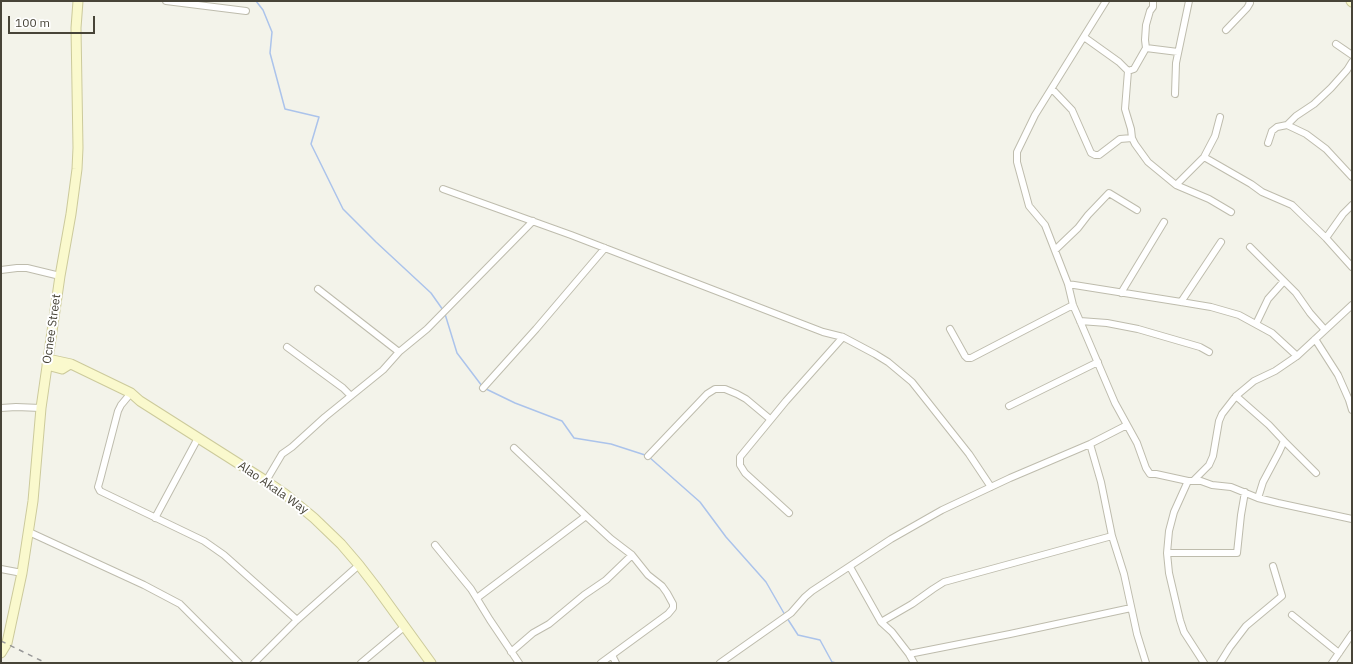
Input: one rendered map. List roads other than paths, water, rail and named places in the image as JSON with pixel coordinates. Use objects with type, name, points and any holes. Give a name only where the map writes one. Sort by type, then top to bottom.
[{"type":"street","name":"Ocnee Street","points":[[1,654],[7,643],[29,532],[47,362],[77,169],[76,28],[78,1]]},
{"type":"street","points":[[166,1],[246,11]]},
{"type":"street","points":[[1106,1],[1035,115],[1016,157],[1024,193],[1029,206],[1045,225],[1068,284],[1073,304],[1115,403],[1137,443],[1144,464],[1150,474],[1231,487],[1258,498],[1296,508],[1352,519]]},
{"type":"street","points":[[1128,71],[1134,69],[1146,48],[1146,25],[1150,11],[1153,7],[1153,1]]},
{"type":"street","points":[[1175,94],[1176,63],[1189,1]]},
{"type":"street","points":[[1226,30],[1247,8],[1250,3],[1249,1]]},
{"type":"street","points":[[1084,37],[1120,62],[1128,71],[1125,109],[1132,138],[1148,162],[1176,185],[1231,212]]},
{"type":"street","points":[[1336,44],[1352,55]]},
{"type":"street","points":[[1146,48],[1178,52]]},
{"type":"street","points":[[1268,143],[1272,131],[1277,127],[1287,125],[1296,116],[1314,104],[1331,88],[1352,62]]},
{"type":"street","points":[[1052,89],[1072,110],[1091,153],[1099,155],[1120,139],[1132,138]]},
{"type":"street","points":[[1176,185],[1204,157],[1215,136],[1220,117]]},
{"type":"street","points":[[1287,125],[1306,134],[1326,149],[1352,178]]},
{"type":"street","points":[[1204,157],[1262,192],[1292,205],[1326,238],[1352,267]]},
{"type":"street","points":[[443,189],[605,248],[823,332],[843,337],[888,362],[912,382],[969,454],[991,487]]},
{"type":"street","points":[[1055,250],[1078,228],[1088,214],[1109,193],[1137,210]]},
{"type":"street","points":[[1326,238],[1342,214],[1352,205]]},
{"type":"street","points":[[266,480],[282,454],[383,370],[398,352],[427,329],[533,222]]},
{"type":"street","points":[[1121,293],[1164,222]]},
{"type":"street","points":[[1181,302],[1221,242]]},
{"type":"street","points":[[1250,247],[1296,292],[1310,313],[1325,330]]},
{"type":"street","points":[[483,388],[605,248]]},
{"type":"street","points":[[1,270],[26,268],[60,276]]},
{"type":"street","points":[[1256,324],[1268,298],[1284,281]]},
{"type":"street","points":[[1068,284],[1212,307],[1239,315],[1272,333],[1297,356]]},
{"type":"street","points":[[318,289],[398,352]]},
{"type":"street","points":[[950,329],[965,356],[967,358],[971,358],[1073,304]]},
{"type":"street","points":[[1204,663],[1184,632],[1169,573],[1167,553],[1169,531],[1174,512],[1190,481],[1209,465],[1213,456],[1219,421],[1222,414],[1236,396],[1254,381],[1275,371],[1297,356],[1352,305]]},
{"type":"street","points":[[1080,321],[1107,323],[1138,329],[1200,347],[1209,352]]},
{"type":"street","points":[[789,513],[744,472],[739,462],[742,453],[843,337]]},
{"type":"street","points":[[1315,339],[1338,375],[1352,410]]},
{"type":"street","points":[[46,376],[58,364],[49,347]]},
{"type":"street","points":[[287,347],[338,384],[351,396]]},
{"type":"street","name":"Alao Akala Way","points":[[47,362],[58,364],[62,369],[71,364],[131,393],[140,401],[266,480],[285,494],[314,518],[359,565],[431,663]]},
{"type":"street","points":[[1010,406],[1098,362]]},
{"type":"street","points":[[648,456],[707,394],[714,389],[725,389],[737,394],[746,399],[770,420]]},
{"type":"street","points":[[131,393],[118,411],[98,487],[100,491],[204,541],[224,555],[297,620]]},
{"type":"street","points":[[1236,396],[1269,425],[1316,473]]},
{"type":"street","points":[[1,408],[41,408]]},
{"type":"street","points":[[720,663],[729,660],[791,613],[805,597],[903,532],[942,510],[1090,444],[1127,425]]},
{"type":"street","points":[[155,518],[198,438]]},
{"type":"street","points":[[1258,498],[1263,482],[1280,452],[1284,441]]},
{"type":"street","points":[[1090,444],[1101,482],[1112,536],[1124,574],[1137,634],[1146,663]]},
{"type":"street","points":[[514,448],[611,539],[632,555],[648,575],[662,586],[672,601],[673,608],[668,614],[601,663]]},
{"type":"street","points":[[1167,553],[1237,553],[1241,515],[1246,492]]},
{"type":"street","points":[[477,598],[586,516]]},
{"type":"street","points":[[29,532],[144,585],[180,604],[238,663]]},
{"type":"street","points":[[881,622],[912,604],[944,582],[1112,536]]},
{"type":"street","points":[[435,545],[471,589],[519,663]]},
{"type":"street","points":[[512,652],[533,633],[549,624],[584,595],[606,580],[632,555]]},
{"type":"street","points":[[254,663],[297,620],[359,565]]},
{"type":"street","points":[[1220,663],[1246,626],[1282,596],[1273,566]]},
{"type":"street","points":[[850,567],[881,622],[892,632],[914,663]]},
{"type":"street","points":[[1,569],[22,573]]},
{"type":"street","points":[[909,654],[1131,608]]},
{"type":"street","points":[[1292,616],[1339,653]]},
{"type":"street","points":[[361,663],[404,627]]},
{"type":"street","points":[[1332,663],[1352,634]]},
{"type":"street","points":[[612,655],[616,663]]},
{"type":"street","points":[[368,657],[372,663]]},
{"type":"waterway","points":[[256,1],[263,10],[272,32],[270,53],[285,109],[319,117],[311,144],[343,209],[431,293],[443,310]]},
{"type":"waterway","points":[[445,314],[457,353],[482,386]]},
{"type":"waterway","points":[[484,388],[515,403],[562,421],[574,438],[611,444],[645,455]]},
{"type":"waterway","points":[[649,457],[700,502],[726,537],[766,582],[785,615]]},
{"type":"waterway","points":[[787,618],[798,635],[820,640],[832,662],[836,663]]},
{"type":"railway","points":[[1,641],[46,663]]}]
